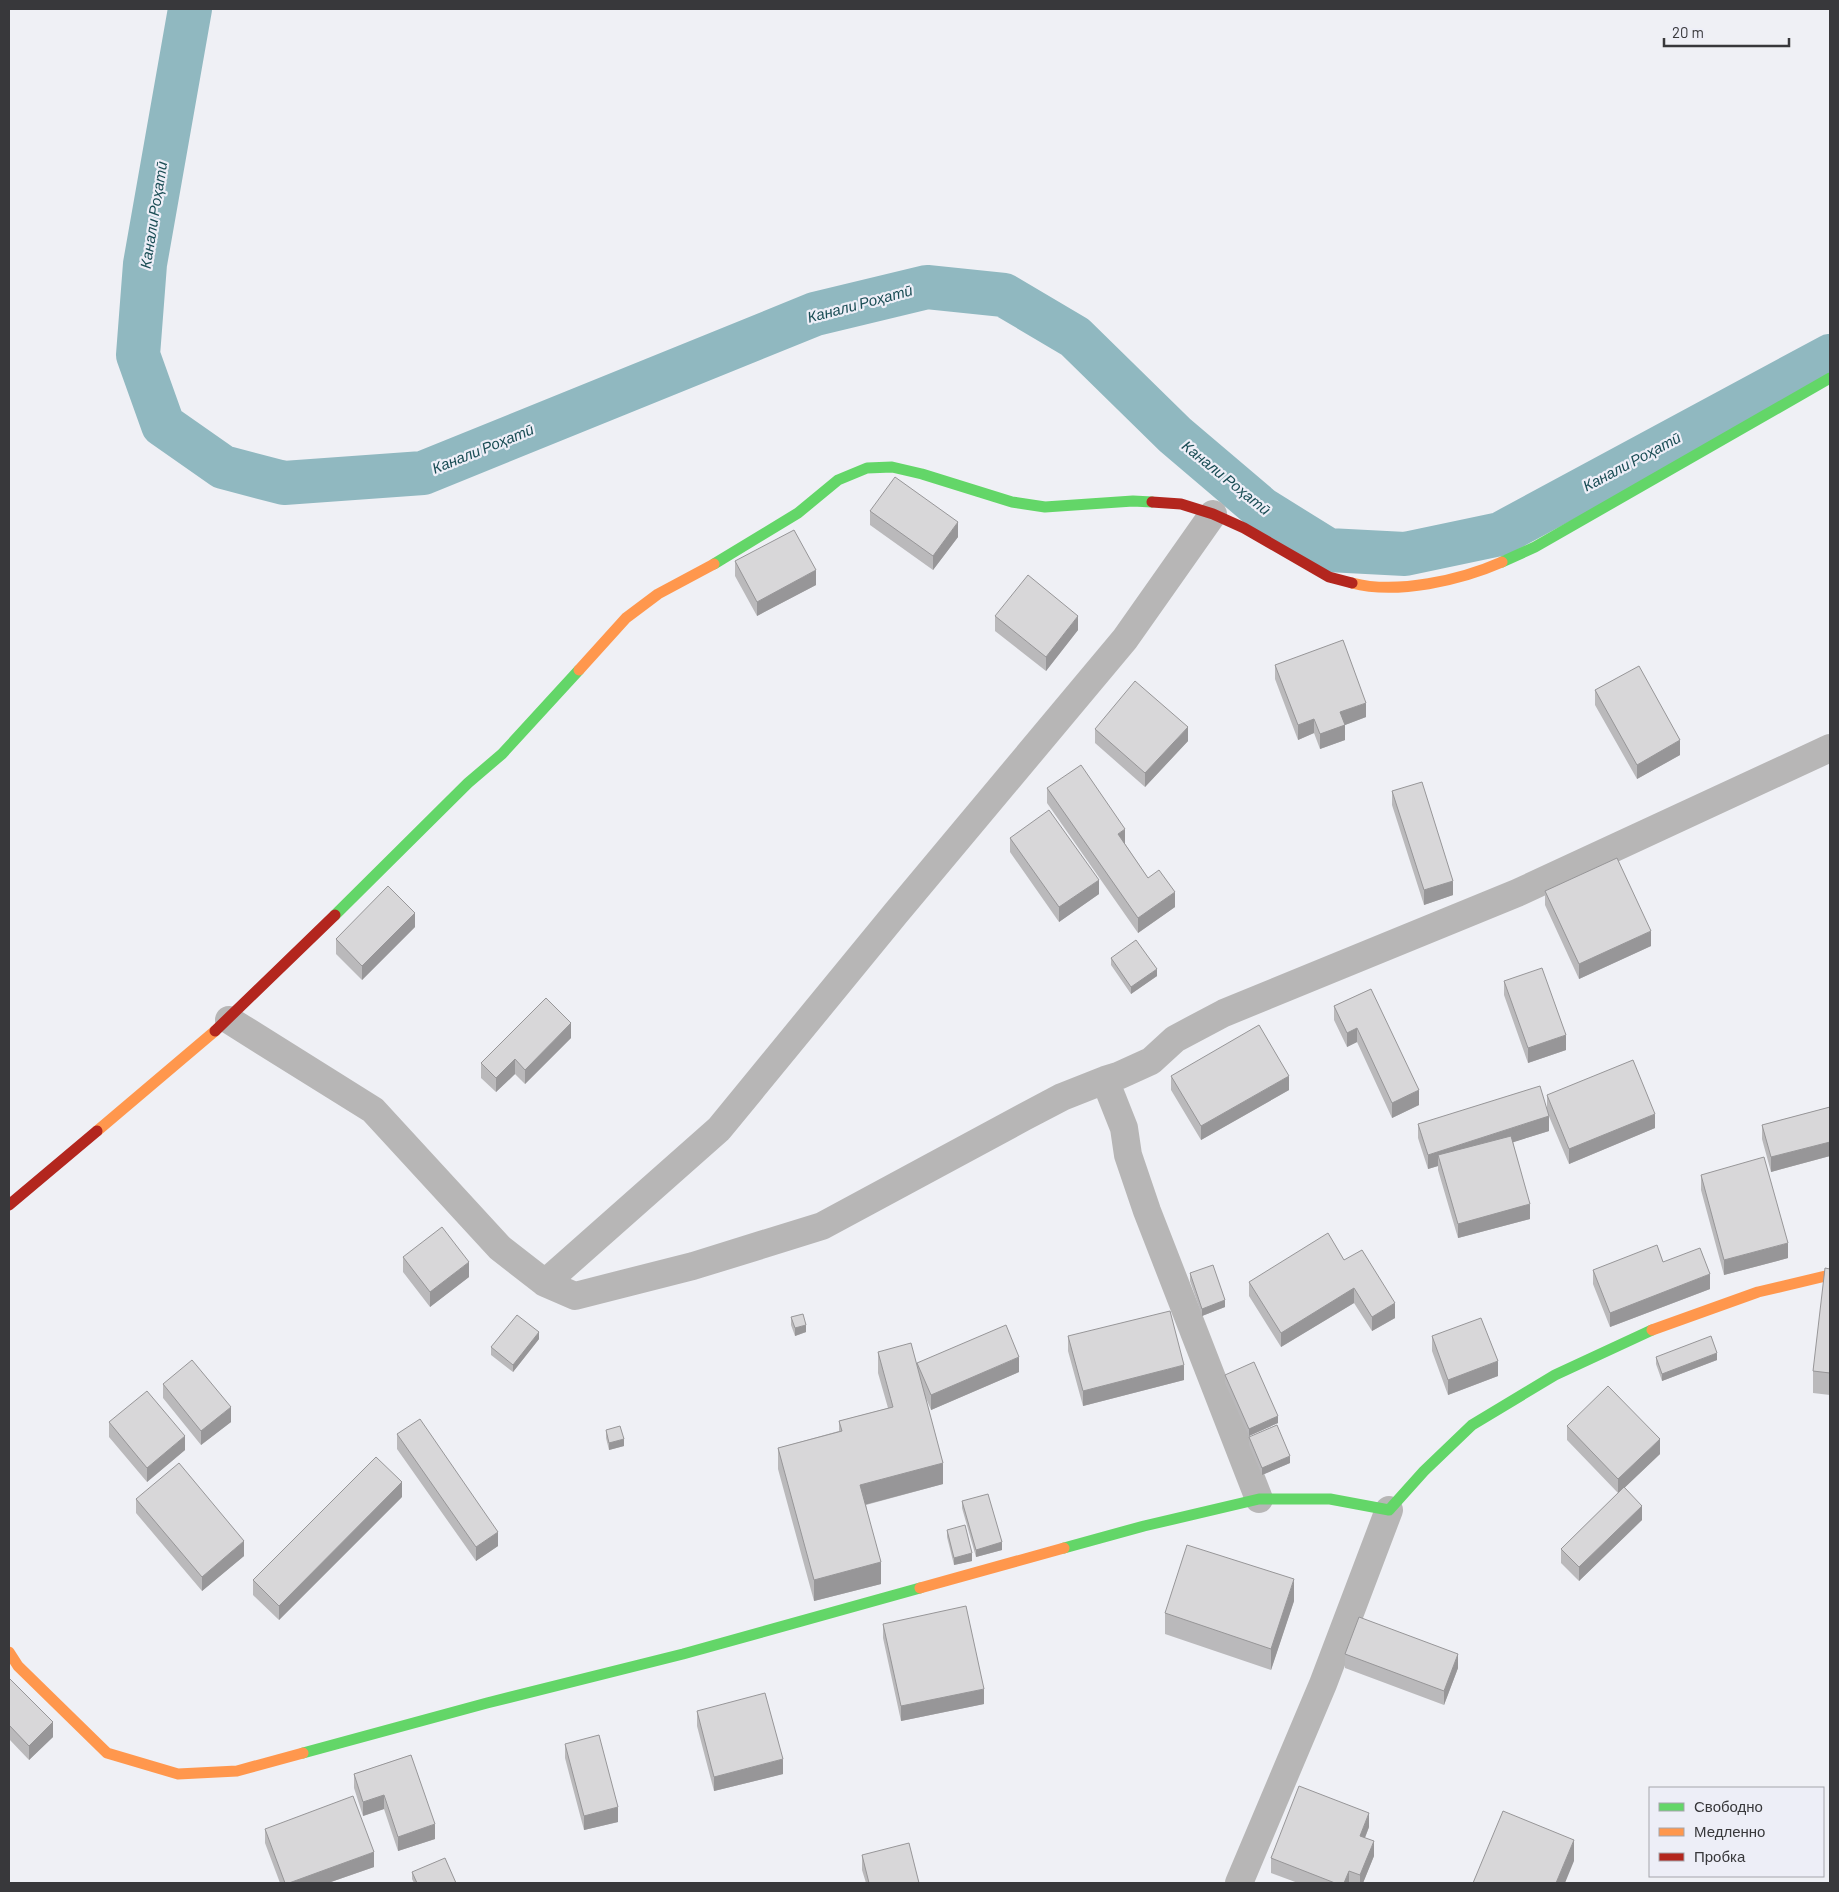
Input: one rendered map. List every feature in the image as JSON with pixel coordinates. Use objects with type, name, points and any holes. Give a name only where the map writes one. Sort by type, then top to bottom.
[{"type":"street","points":[[9,1205],[229,1020],[461,789],[502,754],[626,618],[658,594],[722,560],[798,513],[838,480],[867,468],[892,467],[922,474],[1012,502],[1045,507],[1133,501],[1181,504],[1213,514],[1244,528],[1329,577],[1362,586],[1403,586],[1437,583],[1481,570],[1535,547],[1830,378]]},
{"type":"street","points":[[544,1283],[719,1129],[896,913],[1125,639],[1213,514]]},
{"type":"street","points":[[229,1020],[373,1110],[500,1248],[544,1283],[575,1296],[693,1266],[822,1226],[1039,1109],[1151,1061],[1175,1039],[1224,1013],[1517,893],[1830,748]]},
{"type":"street","points":[[1105,1080],[1124,1128],[1128,1155],[1147,1211],[1259,1499]]},
{"type":"street","points":[[1239,1883],[1323,1684],[1389,1510],[1424,1471],[1472,1425],[1555,1375],[1654,1329],[1758,1292],[1830,1275]]},
{"type":"street","points":[[9,1652],[18,1666],[107,1753],[178,1774],[237,1771],[683,1654],[1144,1526],[1259,1499],[1330,1499],[1389,1510]]},
{"type":"building","points":[[895,477],[958,522],[933,556],[870,511]]},
{"type":"building","points":[[794,530],[816,570],[757,602],[735,561]]},
{"type":"building","points":[[1028,575],[1078,616],[1046,657],[995,616]]},
{"type":"building","points":[[1343,640],[1366,703],[1340,712],[1345,725],[1320,734],[1314,719],[1298,725],[1275,665]]},
{"type":"building","points":[[1639,666],[1680,740],[1637,765],[1595,690]]},
{"type":"building","points":[[1135,681],[1188,727],[1145,773],[1095,729]]},
{"type":"building","points":[[1081,765],[1125,829],[1118,834],[1148,878],[1159,870],[1175,892],[1138,918],[1047,788]]},
{"type":"building","points":[[1422,782],[1453,881],[1424,890],[1392,791]]},
{"type":"building","points":[[1049,810],[1099,880],[1059,907],[1010,838]]},
{"type":"building","points":[[1617,858],[1651,931],[1579,964],[1545,891]]},
{"type":"building","points":[[388,886],[415,913],[362,966],[336,939]]},
{"type":"building","points":[[1136,940],[1157,969],[1131,987],[1111,958]]},
{"type":"building","points":[[1542,968],[1566,1035],[1528,1048],[1504,981]]},
{"type":"building","points":[[1371,989],[1419,1090],[1392,1103],[1357,1028],[1347,1033],[1334,1006]]},
{"type":"building","points":[[546,998],[571,1023],[525,1070],[515,1059],[496,1078],[481,1063]]},
{"type":"building","points":[[1259,1025],[1289,1076],[1201,1126],[1171,1076]]},
{"type":"building","points":[[1633,1060],[1655,1114],[1569,1149],[1547,1095]]},
{"type":"building","points":[[1540,1086],[1549,1116],[1428,1155],[1418,1124]]},
{"type":"building","points":[[1830,1107],[1830,1142],[1771,1157],[1762,1125]]},
{"type":"building","points":[[1511,1136],[1530,1204],[1458,1224],[1438,1155]]},
{"type":"building","points":[[1764,1157],[1788,1243],[1724,1260],[1701,1175]]},
{"type":"building","points":[[442,1227],[469,1262],[430,1292],[403,1257]]},
{"type":"building","points":[[1328,1233],[1344,1260],[1362,1250],[1395,1303],[1372,1317],[1354,1288],[1281,1333],[1249,1282]]},
{"type":"building","points":[[1657,1245],[1663,1262],[1700,1248],[1710,1274],[1610,1313],[1593,1270]]},
{"type":"building","points":[[1213,1265],[1225,1300],[1202,1309],[1190,1273]]},
{"type":"building","points":[[1825,1268],[1830,1269],[1830,1373],[1813,1371]]},
{"type":"building","points":[[1170,1311],[1184,1365],[1083,1391],[1068,1336]]},
{"type":"building","points":[[803,1314],[806,1325],[795,1328],[791,1317]]},
{"type":"building","points":[[517,1315],[539,1332],[513,1365],[491,1347]]},
{"type":"building","points":[[1481,1318],[1498,1361],[1448,1380],[1432,1336]]},
{"type":"building","points":[[1006,1325],[1019,1357],[931,1395],[917,1363]]},
{"type":"building","points":[[1711,1336],[1717,1353],[1662,1374],[1656,1357]]},
{"type":"building","points":[[911,1343],[943,1463],[860,1485],[881,1562],[814,1580],[778,1448],[842,1431],[839,1421],[893,1407],[878,1352]]},
{"type":"building","points":[[192,1360],[231,1407],[201,1431],[163,1384]]},
{"type":"building","points":[[1254,1362],[1278,1416],[1249,1429],[1225,1375]]},
{"type":"building","points":[[1608,1386],[1660,1439],[1618,1479],[1567,1426]]},
{"type":"building","points":[[147,1391],[185,1436],[147,1468],[109,1422]]},
{"type":"building","points":[[420,1419],[498,1532],[476,1547],[397,1434]]},
{"type":"building","points":[[1277,1425],[1290,1456],[1262,1468],[1249,1437]]},
{"type":"building","points":[[620,1426],[624,1439],[609,1443],[606,1430]]},
{"type":"building","points":[[376,1457],[402,1482],[279,1606],[253,1580]]},
{"type":"building","points":[[179,1463],[244,1541],[202,1577],[136,1499]]},
{"type":"building","points":[[1624,1487],[1642,1506],[1579,1567],[1561,1549]]},
{"type":"building","points":[[988,1494],[1002,1542],[976,1550],[962,1501]]},
{"type":"building","points":[[965,1525],[972,1553],[954,1558],[947,1530]]},
{"type":"building","points":[[1187,1545],[1294,1579],[1271,1649],[1165,1613]]},
{"type":"building","points":[[966,1606],[984,1689],[901,1706],[883,1624]]},
{"type":"building","points":[[1359,1617],[1458,1654],[1444,1691],[1345,1654]]},
{"type":"building","points":[[9,1678],[53,1722],[29,1746],[9,1725]]},
{"type":"building","points":[[765,1693],[783,1759],[714,1777],[697,1711]]},
{"type":"building","points":[[599,1735],[618,1807],[584,1816],[565,1744]]},
{"type":"building","points":[[411,1755],[435,1824],[398,1837],[384,1795],[363,1802],[354,1774]]},
{"type":"building","points":[[1299,1786],[1369,1813],[1360,1836],[1374,1841],[1360,1875],[1349,1871],[1344,1883],[1335,1883],[1271,1858]]},
{"type":"building","points":[[353,1796],[374,1852],[285,1883],[265,1829]]},
{"type":"building","points":[[1503,1811],[1574,1840],[1556,1883],[1473,1883]]},
{"type":"building","points":[[909,1843],[919,1883],[869,1883],[862,1855]]},
{"type":"building","points":[[445,1858],[456,1883],[417,1883],[412,1872]]},
{"type":"waterway","name":"Канали Роҳатӣ","points":[[190,9],[145,264],[138,355],[163,425],[223,467],[284,483],[423,473],[815,314],[927,287],[1004,295],[1075,337],[1175,435],[1262,509],[1328,550],[1405,554],[1500,534],[1830,356]]},
{"type":"traffic: fast","points":[[1502,562],[1535,547],[1830,378]]},
{"type":"traffic: fast","points":[[714,564],[798,513],[838,480],[867,468],[892,467],[922,474],[1012,502],[1045,507],[1133,501],[1152,502]]},
{"type":"traffic: fast","points":[[335,915],[468,783],[502,754],[579,670]]},
{"type":"traffic: fast","points":[[1064,1548],[1144,1526],[1259,1499],[1330,1499],[1389,1510],[1424,1471],[1472,1425],[1555,1375],[1652,1330]]},
{"type":"traffic: fast","points":[[303,1753],[487,1703],[683,1654],[920,1588]]},
{"type":"traffic: slow","points":[[1352,583],[1389,587],[1428,584],[1468,575],[1502,562]]},
{"type":"traffic: slow","points":[[579,670],[626,618],[658,594],[714,564]]},
{"type":"traffic: slow","points":[[97,1131],[215,1031]]},
{"type":"traffic: slow","points":[[1652,1330],[1758,1292],[1830,1275]]},
{"type":"traffic: slow","points":[[920,1588],[1064,1548]]},
{"type":"traffic: slow","points":[[9,1652],[18,1666],[107,1753],[178,1774],[237,1771],[303,1753]]},
{"type":"traffic: jam","points":[[1152,502],[1181,504],[1213,514],[1244,528],[1329,577],[1352,583]]},
{"type":"traffic: jam","points":[[215,1031],[335,915]]},
{"type":"traffic: jam","points":[[9,1205],[97,1131]]}]
